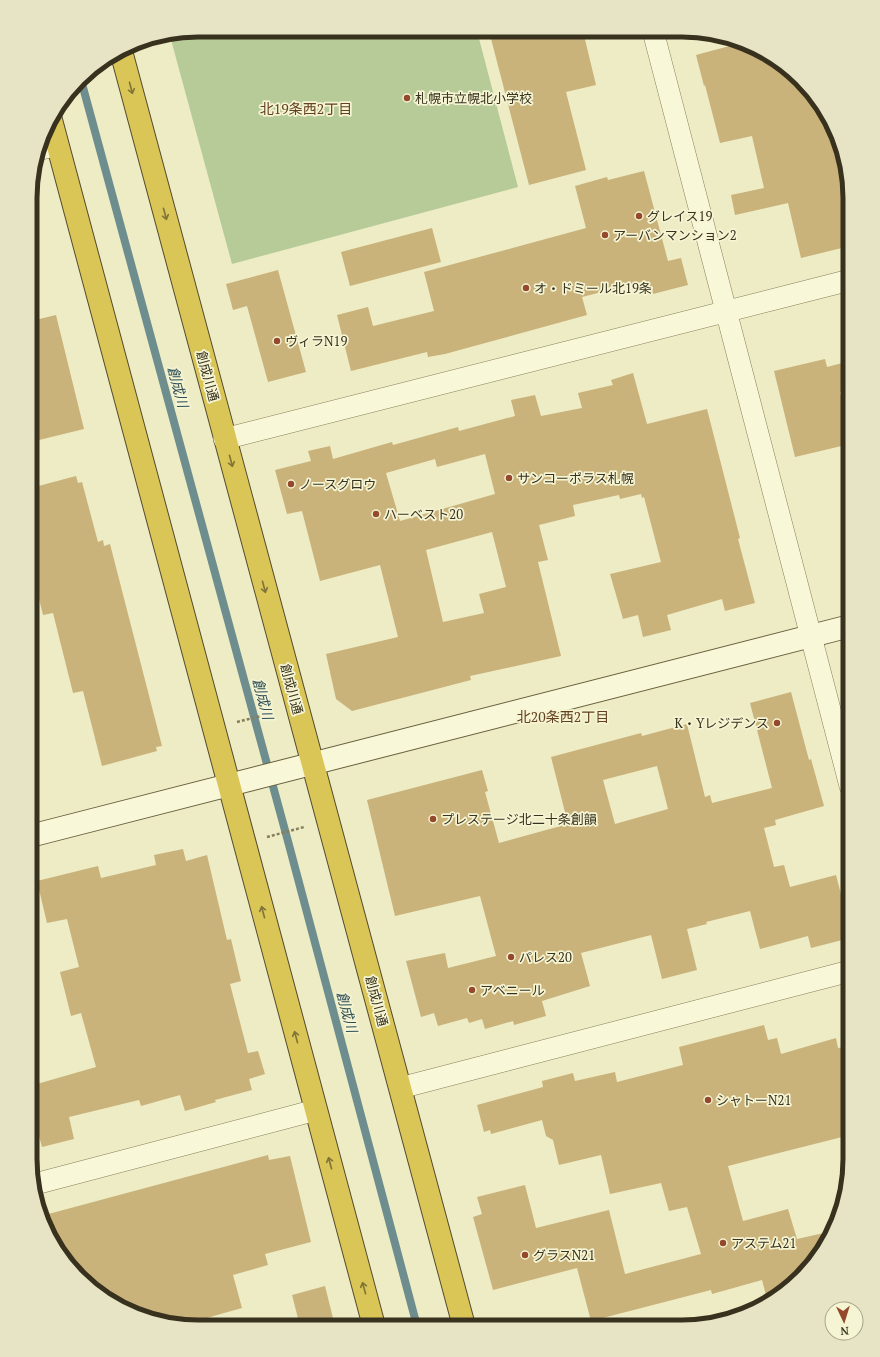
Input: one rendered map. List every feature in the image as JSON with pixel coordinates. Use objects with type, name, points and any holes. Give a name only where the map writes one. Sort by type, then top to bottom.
[{"type":"highway","name":"創成川通","points":[[122,57],[224,439],[462,1320]]},
{"type":"highway","points":[[53,128],[238,784],[316,1110],[372,1320]]},
{"type":"street","points":[[655,37],[843,760]]},
{"type":"street","points":[[224,439],[843,282]]},
{"type":"street","points":[[37,834],[238,784],[843,628]]},
{"type":"street","points":[[400,1088],[843,973]]},
{"type":"street","points":[[39,1183],[316,1110]]},
{"type":"lane","points":[[43,154],[59,150]]},
{"type":"path","points":[[234,723],[273,713]]},
{"type":"path","points":[[267,837],[304,827]]},
{"type":"green space","name":"札幌市立幌北小学校","points":[[188,37],[479,37],[518,187],[232,264],[171,39]]},
{"type":"building","points":[[491,37],[584,37],[596,85],[566,92],[586,170],[529,185]]},
{"type":"building","points":[[732,45],[738,47],[738,49],[743,49],[780,70],[796,84],[810,100],[831,137],[838,156],[843,188],[843,248],[801,258],[788,203],[735,215],[731,195],[764,188],[752,136],[720,143],[696,55]]},
{"type":"building","points":[[644,171],[668,261],[681,258],[688,285],[649,295],[645,281],[582,297],[587,315],[445,354],[428,357],[427,352],[351,371],[337,315],[368,307],[373,326],[434,311],[424,272],[586,228],[575,186],[607,177],[608,180]]},
{"type":"building","points":[[432,228],[441,262],[350,286],[341,252]]},
{"type":"building","name":"ヴィラN19","points":[[278,270],[306,372],[268,382],[247,306],[233,310],[226,284]]},
{"type":"building","points":[[56,315],[84,429],[37,441],[37,320]]},
{"type":"building","points":[[825,359],[827,367],[843,363],[843,391],[840,392],[843,403],[843,446],[795,457],[774,371]]},
{"type":"building","points":[[633,373],[647,424],[707,409],[755,603],[725,611],[722,599],[667,615],[671,630],[643,637],[638,615],[623,619],[610,574],[661,562],[644,497],[642,498],[641,494],[620,499],[619,495],[573,505],[575,516],[539,525],[548,560],[538,562],[561,656],[470,676],[471,680],[352,711],[336,699],[326,654],[398,637],[380,565],[320,581],[302,511],[287,514],[275,470],[311,461],[308,451],[330,446],[333,459],[392,442],[393,445],[458,427],[459,431],[515,416],[511,400],[535,395],[541,416],[582,408],[578,393],[613,385],[611,380]],"holes":[[[485,454],[495,494],[400,521],[386,473],[435,459],[437,467]],[[492,532],[506,587],[479,594],[484,613],[443,622],[426,550]]]},
{"type":"building","points":[[76,476],[78,483],[82,482],[98,542],[103,540],[104,546],[110,544],[162,746],[156,747],[157,751],[102,766],[83,691],[73,693],[53,613],[43,615],[37,590],[37,486]]},
{"type":"building","points":[[791,692],[809,760],[811,759],[824,806],[775,820],[776,825],[764,828],[774,867],[784,865],[790,887],[836,875],[843,902],[843,940],[811,948],[808,936],[760,949],[750,911],[706,922],[707,924],[687,929],[697,970],[662,979],[651,935],[581,953],[590,986],[542,1001],[546,1016],[514,1025],[513,1021],[485,1029],[482,1019],[469,1023],[467,1018],[438,1026],[434,1013],[421,1017],[406,961],[445,953],[448,968],[496,956],[480,896],[395,916],[367,800],[482,770],[488,791],[485,792],[499,843],[568,824],[551,757],[641,733],[642,736],[687,724],[705,797],[710,795],[712,803],[772,788],[750,703]],"holes":[[[657,766],[668,809],[615,824],[603,780]]]},
{"type":"building","points":[[183,849],[186,861],[207,855],[227,940],[231,939],[241,981],[230,984],[248,1053],[258,1051],[265,1074],[249,1079],[252,1090],[215,1100],[216,1102],[185,1111],[180,1095],[141,1106],[139,1100],[69,1117],[74,1139],[42,1147],[37,1129],[37,1084],[96,1067],[81,1013],[71,1016],[60,972],[79,967],[67,919],[47,923],[37,881],[98,866],[101,878],[156,865],[154,855]]},
{"type":"building","points":[[764,1025],[768,1040],[777,1038],[781,1054],[836,1038],[838,1048],[843,1047],[843,1137],[728,1166],[743,1221],[788,1209],[797,1239],[824,1233],[810,1257],[796,1273],[780,1287],[766,1295],[762,1280],[712,1294],[711,1290],[595,1320],[591,1320],[577,1268],[493,1290],[473,1217],[482,1214],[477,1197],[525,1185],[536,1228],[609,1210],[625,1274],[701,1254],[687,1207],[669,1211],[661,1183],[610,1194],[601,1155],[559,1165],[553,1140],[546,1136],[542,1120],[491,1134],[490,1130],[484,1132],[477,1105],[543,1087],[542,1081],[573,1073],[575,1081],[615,1072],[617,1082],[683,1065],[679,1047]]},
{"type":"building","points":[[268,1155],[269,1160],[290,1156],[311,1242],[265,1254],[268,1265],[233,1275],[242,1308],[199,1320],[177,1319],[156,1315],[137,1308],[100,1287],[84,1273],[70,1257],[54,1230],[47,1214]]},
{"type":"building","points":[[325,1286],[334,1320],[298,1320],[292,1295]]},
{"type":"waterway","name":"創成川","points":[[83,86],[289,845],[415,1320]]},
{"type":"place","name":"札幌市立幌北小学校","points":[[407,98]]},
{"type":"place","name":"グレイス19","points":[[639,216]]},
{"type":"place","name":"アーバンマンション2","points":[[605,235]]},
{"type":"place","name":"オ・ドミール北19条","points":[[526,288]]},
{"type":"place","name":"ヴィラN19","points":[[277,341]]},
{"type":"place","name":"サンコーポラス札幌","points":[[509,478]]},
{"type":"place","name":"ノースグロウ","points":[[291,484]]},
{"type":"place","name":"ハーベスト20","points":[[376,514]]},
{"type":"place","name":"K・Yレジデンス","points":[[777,723]]},
{"type":"place","name":"プレステージ北二十条創韻","points":[[433,819]]},
{"type":"place","name":"パレス20","points":[[511,957]]},
{"type":"place","name":"アベニール","points":[[472,990]]},
{"type":"place","name":"シャトーN21","points":[[708,1100]]},
{"type":"place","name":"アステム21","points":[[723,1243]]},
{"type":"place","name":"グラスN21","points":[[525,1255]]},
{"type":"district","name":"北19条西2丁目","points":[[306,109]]},
{"type":"district","name":"北20条西2丁目","points":[[563,717]]}]
